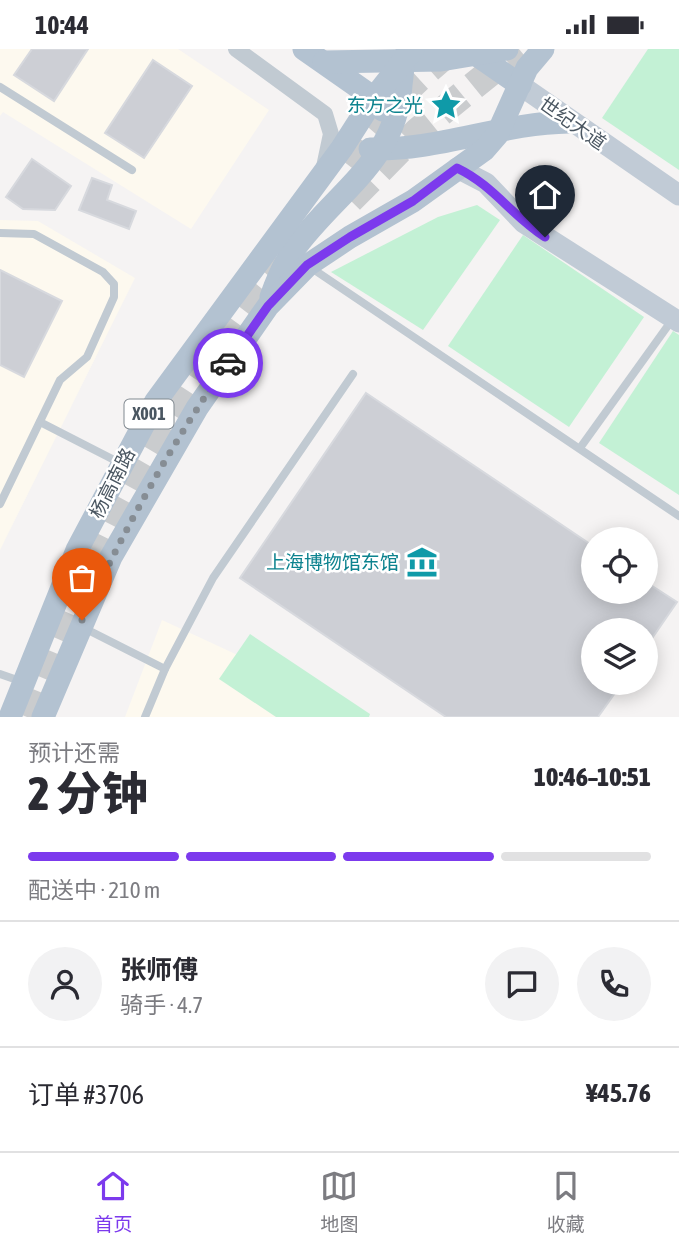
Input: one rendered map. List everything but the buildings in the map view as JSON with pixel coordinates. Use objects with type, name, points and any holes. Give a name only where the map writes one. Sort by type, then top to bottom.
[{"type":"main road","points":[[304,49],[382,106],[387,140]]},
{"type":"main road","points":[[324,62],[507,49]]},
{"type":"main road","name":"X001","points":[[457,168],[484,150],[500,131],[527,68],[542,49]]},
{"type":"main road","name":"世纪大道","points":[[473,52],[520,85]]},
{"type":"main road","name":"杨高南路","points":[[10,717],[77,550],[121,464],[179,367],[342,148],[374,98],[390,58]]},
{"type":"main road","points":[[268,306],[285,262],[387,140],[400,99],[390,58]]},
{"type":"main road","points":[[420,148],[500,131],[569,122]]},
{"type":"main road","points":[[342,148],[387,140],[420,148],[457,168]]},
{"type":"main road","name":"杨高南路","points":[[43,717],[111,557],[152,482],[197,408],[268,306],[307,265],[413,201],[457,168]]},
{"type":"street","points":[[236,49],[325,114],[331,134],[318,179]]},
{"type":"street","name":"世纪大道","points":[[520,85],[569,122],[679,195]]},
{"type":"street","points":[[457,168],[485,183],[524,223],[676,320]]},
{"type":"lane","points":[[0,87],[132,170]]},
{"type":"lane","points":[[0,233],[34,234],[103,272],[114,283],[114,297],[87,357],[61,380],[0,504]]},
{"type":"lane","points":[[307,265],[679,516]]},
{"type":"lane","points":[[580,448],[676,320]]},
{"type":"lane","points":[[145,717],[165,669],[213,578],[354,374]]},
{"type":"lane","points":[[40,422],[121,464]]},
{"type":"lane","points":[[80,625],[165,669]]},
{"type":"lane","points":[[0,674],[23,682]]},
{"type":"shaded area","points":[[0,49],[178,49],[269,110],[191,229],[3,112],[0,116]]},
{"type":"shaded area","points":[[0,220],[38,221],[135,278],[0,550]]},
{"type":"shaded area","points":[[162,620],[279,674],[347,717],[125,717]]},
{"type":"green space","points":[[648,49],[679,49],[679,170],[602,118]]},
{"type":"green space","points":[[477,205],[500,220],[423,330],[331,272],[438,217]]},
{"type":"green space","points":[[523,235],[644,317],[569,427],[448,346]]},
{"type":"green space","points":[[673,331],[679,335],[679,495],[599,443]]},
{"type":"green space","points":[[250,634],[370,714],[369,717],[276,717],[219,679]]},
{"type":"tunnel","points":[[343,161],[395,102],[453,49]]},
{"type":"tunnel","points":[[350,200],[418,131],[519,49]]},
{"type":"tunnel","points":[[27,717],[87,577],[158,443],[230,334],[285,266]]},
{"type":"way so far","points":[[82,620],[111,557],[152,482],[228,363]]},
{"type":"place","name":"东方之光","points":[[446,105]]},
{"type":"place","name":"上海博物馆东馆","points":[[422,562]]},
{"type":"route","points":[[228,363],[268,306],[307,265],[413,201],[457,168],[485,183],[514,215],[545,237]]}]
